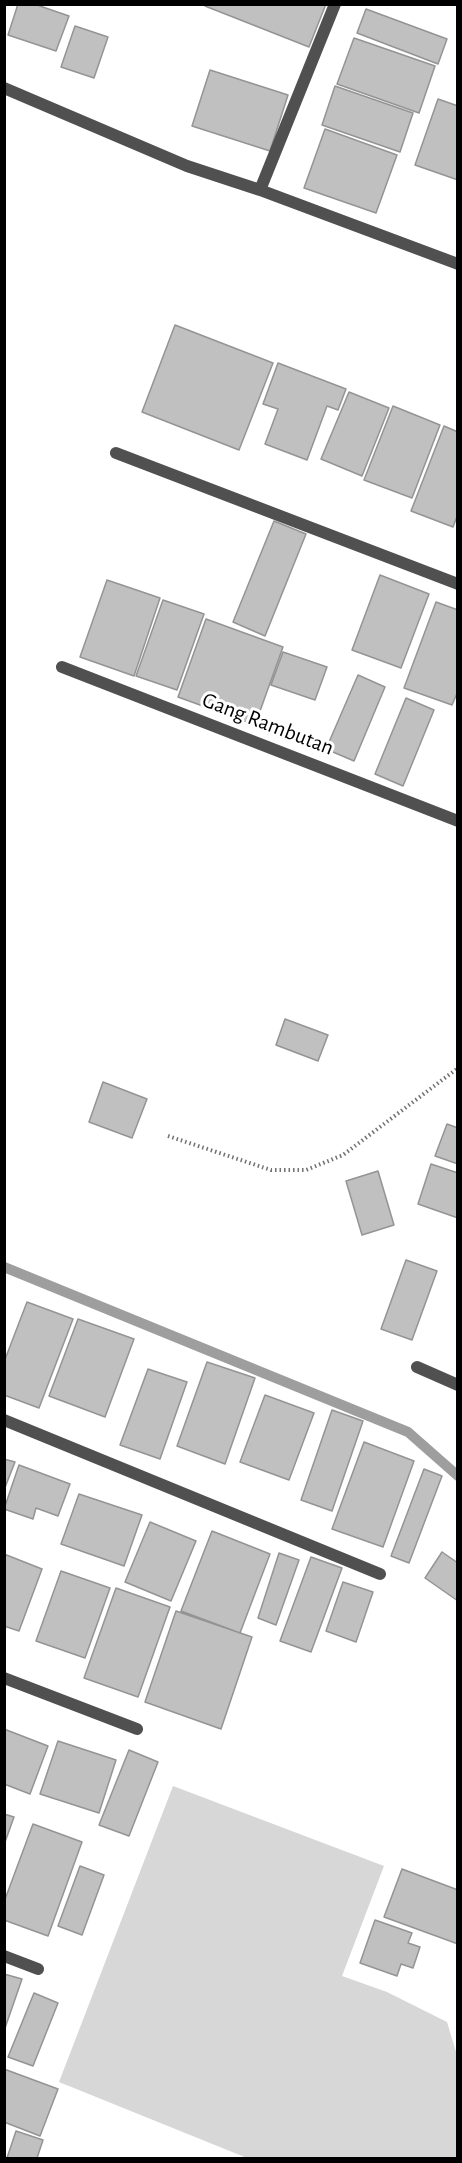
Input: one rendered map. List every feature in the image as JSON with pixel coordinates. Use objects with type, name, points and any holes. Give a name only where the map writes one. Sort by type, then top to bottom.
[{"type":"street","points":[[260,190],[335,4]]},
{"type":"street","points":[[4,88],[187,166],[260,190],[458,264]]},
{"type":"street","points":[[116,453],[458,584]]},
{"type":"street","name":"Gang Rambutan","points":[[62,667],[458,821]]},
{"type":"street","points":[[417,1367],[458,1384]]},
{"type":"street","points":[[4,1420],[380,1574]]},
{"type":"street","points":[[4,1678],[137,1729]]},
{"type":"street","points":[[4,1956],[38,1969]]},
{"type":"path","points":[[168,1136],[271,1170],[306,1170],[343,1155],[458,1068]]},
{"type":"shaded area","points":[[173,1786],[384,1866],[342,1976],[387,1992],[447,2022],[457,2055],[457,2158],[247,2158],[59,2082]]},
{"type":"building","points":[[18,4],[34,4],[69,16],[56,51],[8,35]]},
{"type":"building","points":[[206,4],[326,4],[309,47],[205,6]]},
{"type":"building","points":[[366,9],[447,39],[438,64],[357,33]]},
{"type":"building","points":[[75,26],[108,37],[94,78],[61,67]]},
{"type":"building","points":[[354,38],[435,66],[419,113],[337,84]]},
{"type":"building","points":[[210,70],[288,95],[270,151],[192,126]]},
{"type":"building","points":[[335,86],[413,113],[400,152],[322,125]]},
{"type":"building","points":[[438,99],[458,106],[458,180],[415,165]]},
{"type":"building","points":[[325,129],[397,155],[376,213],[304,188]]},
{"type":"building","points":[[175,325],[273,363],[239,450],[142,412]]},
{"type":"building","points":[[278,363],[346,389],[338,410],[327,406],[307,460],[265,444],[278,409],[263,404]]},
{"type":"building","points":[[349,392],[389,408],[362,476],[321,459]]},
{"type":"building","points":[[393,406],[440,425],[412,498],[364,480]]},
{"type":"building","points":[[444,426],[458,432],[458,514],[453,527],[411,511]]},
{"type":"building","points":[[274,521],[306,534],[265,636],[233,622]]},
{"type":"building","points":[[380,575],[429,594],[401,668],[352,650]]},
{"type":"building","points":[[107,580],[160,598],[134,676],[80,657]]},
{"type":"building","points":[[163,600],[204,614],[177,690],[136,676]]},
{"type":"building","points":[[436,602],[458,610],[458,691],[452,705],[404,688]]},
{"type":"building","points":[[206,619],[283,647],[255,725],[178,697]]},
{"type":"building","points":[[283,652],[327,667],[315,700],[271,685]]},
{"type":"building","points":[[358,675],[385,687],[354,761],[326,749]]},
{"type":"building","points":[[406,698],[434,710],[403,786],[375,774]]},
{"type":"building","points":[[285,1019],[328,1035],[318,1061],[276,1045]]},
{"type":"building","points":[[103,1082],[147,1099],[132,1138],[89,1122]]},
{"type":"building","points":[[447,1124],[458,1128],[458,1164],[435,1156]]},
{"type":"building","points":[[431,1164],[458,1173],[458,1218],[418,1204]]},
{"type":"building","points":[[378,1171],[394,1225],[362,1235],[346,1181]]},
{"type":"building","points":[[406,1260],[437,1271],[412,1340],[381,1329]]},
{"type":"building","points":[[27,1302],[73,1319],[39,1408],[4,1395],[4,1362]]},
{"type":"building","points":[[78,1319],[134,1339],[105,1417],[49,1396]]},
{"type":"building","points":[[207,1362],[255,1378],[225,1464],[177,1446]]},
{"type":"building","points":[[148,1369],[187,1382],[160,1459],[120,1445]]},
{"type":"building","points":[[265,1395],[314,1413],[289,1480],[240,1462]]},
{"type":"building","points":[[332,1410],[363,1421],[332,1511],[301,1500]]},
{"type":"building","points":[[364,1442],[414,1461],[383,1547],[332,1529]]},
{"type":"building","points":[[4,1459],[15,1462],[4,1490]]},
{"type":"building","points":[[19,1465],[70,1484],[58,1516],[36,1508],[33,1519],[4,1509]]},
{"type":"building","points":[[424,1469],[442,1476],[409,1563],[391,1556]]},
{"type":"building","points":[[79,1494],[142,1515],[124,1566],[61,1544]]},
{"type":"building","points":[[150,1522],[196,1541],[171,1601],[125,1582]]},
{"type":"building","points":[[212,1531],[270,1554],[240,1633],[181,1611]]},
{"type":"building","points":[[442,1552],[458,1563],[458,1601],[425,1578]]},
{"type":"building","points":[[279,1553],[299,1560],[276,1625],[258,1618]]},
{"type":"building","points":[[4,1554],[42,1569],[19,1631],[4,1626]]},
{"type":"building","points":[[311,1557],[342,1568],[311,1652],[280,1641]]},
{"type":"building","points":[[61,1571],[110,1588],[85,1658],[36,1641]]},
{"type":"building","points":[[343,1582],[373,1592],[356,1642],[326,1631]]},
{"type":"building","points":[[116,1588],[170,1607],[138,1697],[84,1678]]},
{"type":"building","points":[[176,1611],[252,1637],[221,1729],[145,1702]]},
{"type":"building","points":[[4,1729],[48,1746],[30,1794],[4,1784]]},
{"type":"building","points":[[58,1741],[116,1760],[99,1813],[40,1794]]},
{"type":"building","points":[[129,1750],[158,1762],[129,1836],[99,1825]]},
{"type":"building","points":[[4,1814],[14,1817],[4,1845]]},
{"type":"building","points":[[33,1824],[82,1842],[48,1936],[4,1920],[4,1902]]},
{"type":"building","points":[[80,1866],[104,1875],[82,1935],[58,1926]]},
{"type":"building","points":[[402,1869],[458,1890],[458,1944],[384,1917]]},
{"type":"building","points":[[375,1920],[412,1933],[408,1943],[420,1947],[413,1968],[401,1964],[397,1976],[360,1963]]},
{"type":"building","points":[[4,1974],[22,1979],[4,2031]]},
{"type":"building","points":[[34,1993],[58,2003],[33,2066],[8,2057]]},
{"type":"building","points":[[4,2069],[58,2089],[40,2136],[4,2122]]},
{"type":"building","points":[[16,2131],[43,2140],[37,2158],[7,2158]]},
{"type":"waterway","points":[[4,1267],[408,1432],[458,1476]]}]
